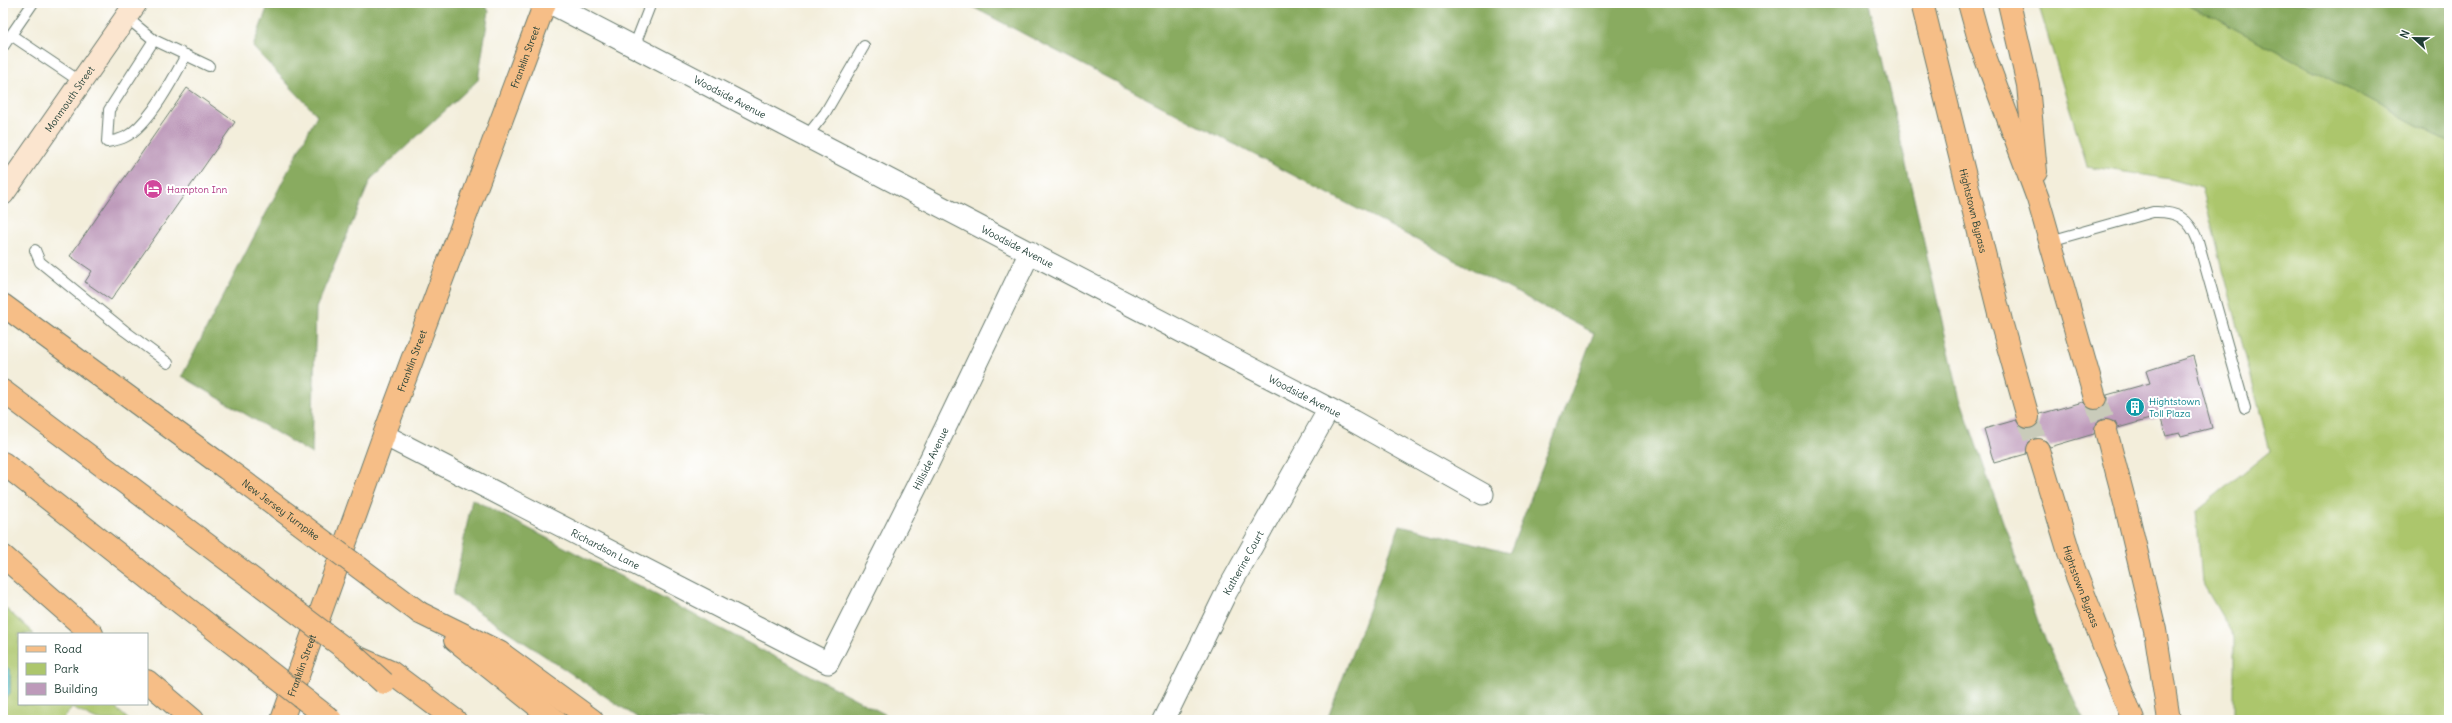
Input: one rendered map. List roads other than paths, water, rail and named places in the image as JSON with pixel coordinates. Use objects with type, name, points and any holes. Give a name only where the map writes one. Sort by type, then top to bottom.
[{"type":"main road","name":"Franklin Street","points":[[282,720],[384,435],[545,3]]},
{"type":"main road","name":"Hightstown Bypass","points":[[1922,3],[2002,325],[2028,417]]},
{"type":"main road","points":[[1969,3],[1980,42],[2038,200],[2096,398]]},
{"type":"main road","points":[[2009,3],[2028,85],[2038,200]]},
{"type":"main road","name":"New Jersey Turnpike","points":[[4,306],[224,466],[420,613],[555,720]]},
{"type":"main road","points":[[3,391],[352,654],[387,678],[455,720]]},
{"type":"main road","points":[[2106,431],[2126,507],[2155,630],[2182,720]]},
{"type":"main road","name":"Hightstown Bypass","points":[[2038,450],[2074,570],[2133,720]]},
{"type":"main road","points":[[3,463],[330,720]]},
{"type":"main road","points":[[3,556],[91,633]]},
{"type":"main road","points":[[420,613],[499,652],[592,720]]},
{"type":"main road","points":[[2155,630],[2169,720]]},
{"type":"main road","points":[[387,678],[430,720]]},
{"type":"main road","points":[[148,682],[193,720]]},
{"type":"main road","points":[[302,698],[315,720]]},
{"type":"street","name":"Woodside Avenue","points":[[550,3],[1329,409],[1483,494]]},
{"type":"street","name":"Monmouth Street","points":[[3,194],[131,10]]},
{"type":"street","name":"Hillside Avenue","points":[[828,663],[925,470],[1030,252]]},
{"type":"street","name":"Katherine Court","points":[[1164,720],[1226,593],[1329,409]]},
{"type":"street","name":"Richardson Lane","points":[[384,435],[828,663]]},
{"type":"lane","points":[[3,47],[33,3]]},
{"type":"lane","points":[[634,47],[651,3]]},
{"type":"lane","points":[[131,10],[154,40],[209,66]]},
{"type":"lane","points":[[11,35],[81,82]]},
{"type":"lane","points":[[154,40],[109,110],[107,142],[125,137],[143,121],[175,76],[186,55]]},
{"type":"lane","points":[[806,137],[824,113],[864,46]]},
{"type":"lane","points":[[2050,241],[2153,212],[2170,212],[2184,217],[2189,223],[2198,241],[2245,408]]},
{"type":"lane","points":[[35,250],[40,262],[125,332],[168,363]]},
{"type":"water","points":[[3,664],[10,670],[10,693],[3,701]]},
{"type":"tunnel","points":[[2095,398],[2106,431]]},
{"type":"tunnel","points":[[2028,417],[2038,450]]},
{"type":"place","name":"Hampton Inn","points":[[153,189]]},
{"type":"place","name":"Hightstown Toll Plaza","points":[[2135,407]]}]
